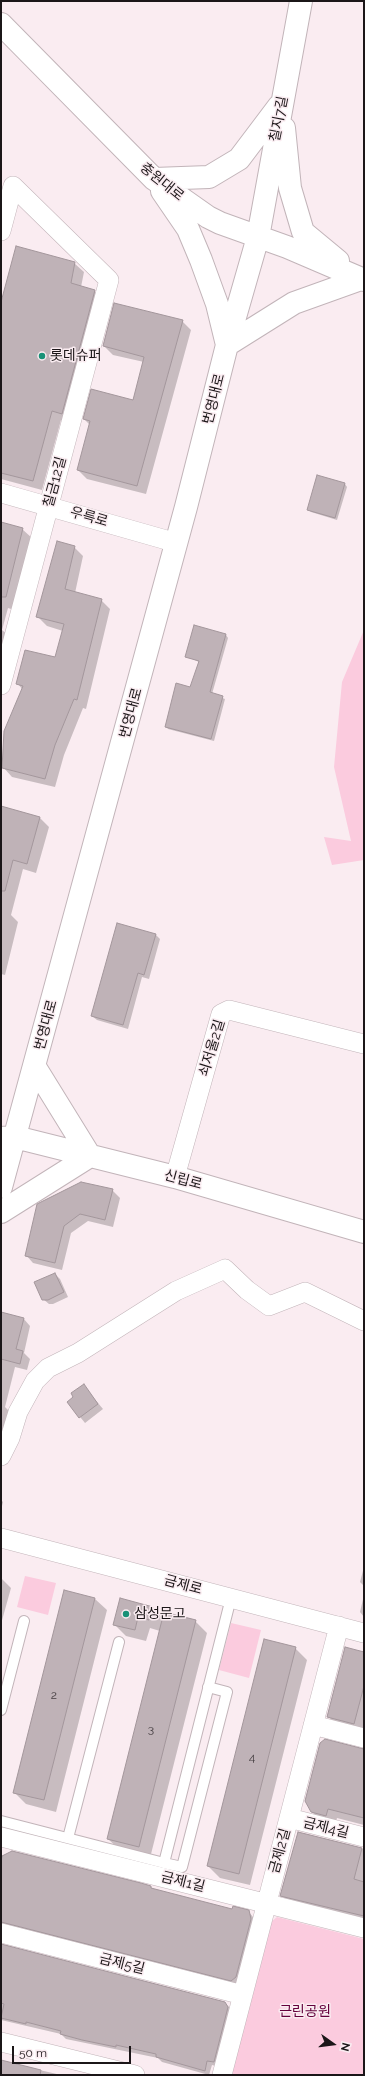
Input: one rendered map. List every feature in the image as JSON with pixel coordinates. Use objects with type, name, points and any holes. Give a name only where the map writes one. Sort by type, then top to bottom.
[{"type":"street","name":"칠지7길","points":[[258,238],[301,1]]},
{"type":"street","name":"충원대로","points":[[1,24],[154,179],[208,217],[258,238],[287,246],[362,279]]},
{"type":"street","points":[[154,179],[209,177],[239,159],[282,102]]},
{"type":"street","points":[[282,102],[290,188],[303,232],[362,279]]},
{"type":"street","points":[[154,179],[188,229],[217,304],[228,345],[294,303],[362,279]]},
{"type":"street","name":"칠금12길","points":[[1,231],[13,186],[109,280],[1,684]]},
{"type":"street","name":"번영대로","points":[[1,1187],[8,1138],[35,1068],[177,543],[228,345],[258,238]]},
{"type":"street","name":"우륵로","points":[[1,493],[177,543]]},
{"type":"street","name":"쇠저울2길","points":[[176,1177],[221,1014],[229,1010],[364,1044]]},
{"type":"street","points":[[1,1212],[90,1156],[35,1068]]},
{"type":"street","name":"신립로","points":[[8,1138],[176,1177],[364,1232]]},
{"type":"street","points":[[1,1456],[10,1438],[18,1412],[36,1381],[48,1368],[78,1352],[176,1290],[225,1269],[247,1290],[269,1306],[305,1292],[364,1321]]},
{"type":"street","name":"금제로","points":[[1,1538],[364,1633]]},
{"type":"street","name":"금제2길","points":[[222,2075],[339,1626]]},
{"type":"street","points":[[313,1725],[364,1738]]},
{"type":"street","name":"금제4길","points":[[289,1818],[364,1837]]},
{"type":"street","name":"금제1길","points":[[1,1837],[266,1902],[364,1928]]},
{"type":"street","name":"금제5길","points":[[1,1933],[243,1995]]},
{"type":"street","points":[[1,2042],[135,2075]]},
{"type":"lane","points":[[164,1862],[231,1598]]},
{"type":"lane","points":[[1,1710],[24,1622]]},
{"type":"lane","points":[[68,1838],[119,1642]]},
{"type":"lane","points":[[1,1821],[182,1867],[227,1692],[208,1687]]},
{"type":"green space","points":[[364,630],[364,860],[332,865],[324,837],[351,841],[334,767],[342,682]]},
{"type":"green space","points":[[25,1576],[56,1583],[48,1615],[17,1607]]},
{"type":"green space","points":[[231,1623],[261,1630],[249,1678],[219,1670]]},
{"type":"green space","name":"근린공원","points":[[277,1917],[364,1939],[364,2075],[233,2074],[230,2066],[267,1925]]},
{"type":"building","name":"롯데슈퍼","points":[[16,246],[75,262],[71,283],[95,290],[62,414],[52,411],[33,481],[1,473],[1,302]]},
{"type":"building","points":[[114,303],[183,320],[137,486],[77,470],[90,421],[83,419],[91,389],[133,400],[144,357],[103,346]]},
{"type":"building","points":[[317,475],[345,483],[335,518],[307,510]]},
{"type":"building","points":[[1,522],[23,528],[6,597],[1,597]]},
{"type":"building","points":[[57,541],[75,546],[65,589],[102,599],[77,700],[74,699],[55,745],[45,779],[2,768],[4,731],[23,686],[16,684],[25,650],[55,657],[64,624],[36,617]]},
{"type":"building","points":[[194,625],[226,634],[210,692],[223,696],[211,739],[165,727],[176,683],[190,687],[199,661],[185,657]]},
{"type":"building","points":[[1,806],[40,817],[27,864],[13,860],[5,891],[1,891]]},
{"type":"building","points":[[117,923],[156,934],[144,975],[138,973],[123,1025],[91,1016]]},
{"type":"building","points":[[81,1182],[113,1189],[105,1220],[80,1214],[64,1226],[55,1263],[25,1256],[37,1204]]},
{"type":"building","points":[[55,1273],[64,1292],[48,1300],[42,1300],[34,1282]]},
{"type":"building","points":[[1,1312],[24,1318],[16,1349],[23,1351],[20,1364],[1,1359]]},
{"type":"building","points":[[84,1384],[98,1404],[79,1418],[67,1402],[73,1397],[71,1393]]},
{"type":"building","points":[[64,1590],[95,1598],[44,1800],[13,1793]]},
{"type":"building","points":[[120,1598],[153,1607],[149,1620],[138,1617],[135,1630],[113,1625]]},
{"type":"building","points":[[164,1612],[196,1620],[139,1847],[107,1839]]},
{"type":"building","points":[[264,1639],[296,1647],[239,1874],[207,1866]]},
{"type":"building","points":[[345,1647],[364,1652],[364,1686],[354,1724],[327,1717]]},
{"type":"building","points":[[325,1739],[364,1749],[364,1818],[328,1809],[326,1816],[311,1812],[305,1801],[320,1743]]},
{"type":"building","points":[[298,1832],[362,1848],[354,1879],[364,1882],[364,1916],[280,1896]]},
{"type":"building","points":[[12,1851],[141,1883],[151,1886],[151,1888],[232,1909],[233,1906],[249,1910],[251,1919],[236,1977],[231,1981],[1,1922],[1,1862],[2,1856]]},
{"type":"building","points":[[1,1944],[225,2002],[228,2007],[214,2062],[207,2061],[205,2071],[156,2057],[156,2054],[116,2045],[116,2047],[82,2040],[60,2034],[61,2031],[26,2022],[26,2024],[1,2018],[4,2004],[1,2003]]},
{"type":"building","points":[[1,2060],[41,2070],[40,2075],[1,2075]]},
{"type":"place","name":"롯데슈퍼","points":[[42,356]]},
{"type":"place","name":"삼성문고","points":[[126,1614]]}]
